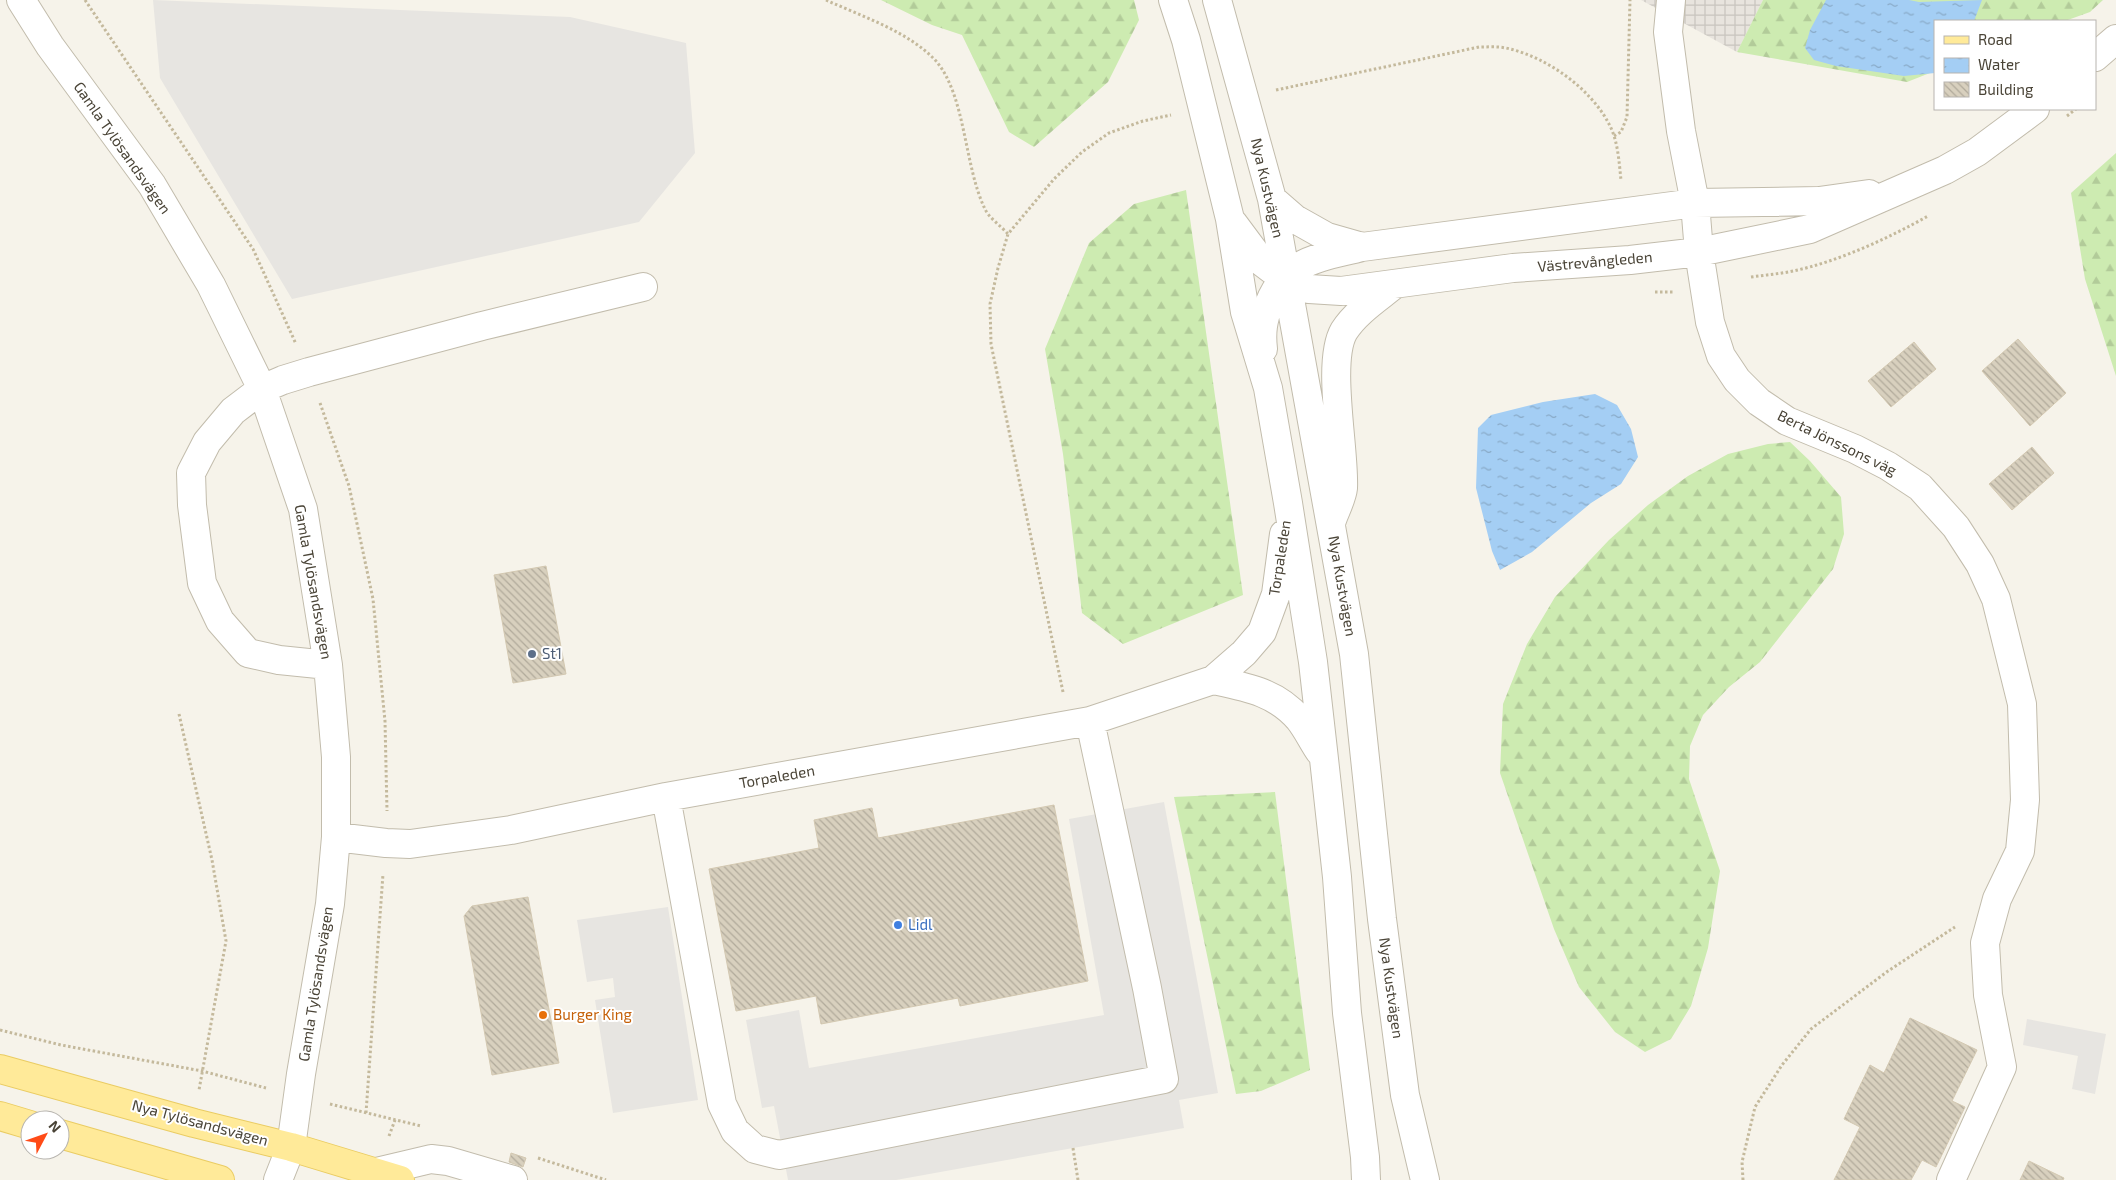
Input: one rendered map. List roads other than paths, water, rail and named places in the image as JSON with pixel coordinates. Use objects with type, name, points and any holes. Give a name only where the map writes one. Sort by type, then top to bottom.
[{"type":"main road","name":"Nya Tylösandsvägen","points":[[0,1069],[194,1123],[291,1147],[388,1176]]},
{"type":"main road","points":[[0,1116],[20,1122]]},
{"type":"main road","points":[[70,1137],[220,1180]]},
{"type":"street","name":"Gamla Tylösandsvägen","points":[[21,0],[50,46],[152,185],[211,285],[262,390],[303,509],[328,665],[336,757],[336,837],[330,904],[291,1147],[278,1180]]},
{"type":"street","points":[[1173,0],[1186,40],[1230,219],[1245,312],[1268,388]]},
{"type":"street","name":"Nya Kustvägen","points":[[1217,0],[1272,199],[1354,654],[1382,919],[1405,1096],[1425,1180]]},
{"type":"street","name":"Berta Jönssons väg","points":[[1671,0],[1668,32],[1681,131],[1695,203],[1699,252],[1710,322],[1721,356],[1737,380],[1759,402],[1787,421],[1855,449],[1888,466],[1920,487],[1956,526],[1980,564],[1996,599],[2022,704],[2025,790],[2020,851],[1997,899],[1985,943],[1988,995],[2002,1067],[1951,1180]]},
{"type":"street","points":[[2096,56],[2116,39]]},
{"type":"street","name":"Västrevångleden","points":[[1230,219],[1262,262],[1285,278],[1308,289],[1341,291],[1513,268],[1630,260],[1699,252],[1810,229],[1945,170],[1977,152],[2034,110]]},
{"type":"street","name":"Västrevångleden","points":[[1285,278],[1310,261],[1362,247],[1695,203],[1819,201],[1900,190]]},
{"type":"street","points":[[1272,199],[1295,219],[1327,237],[1362,247]]},
{"type":"street","points":[[1285,278],[1277,287],[1263,320],[1262,338],[1268,388],[1313,662],[1337,877],[1347,1013],[1365,1157],[1366,1180]]},
{"type":"street","points":[[1330,524],[1343,490],[1337,352],[1344,332],[1365,309],[1395,284]]},
{"type":"street","points":[[328,665],[278,660],[248,653],[220,621],[202,582],[192,505],[192,473],[208,442],[233,411],[262,390],[283,380],[319,369],[482,326],[643,287]]},
{"type":"street","name":"Torpaleden","points":[[336,837],[410,844],[511,830],[666,797],[1080,723],[1213,680],[1244,653],[1262,632],[1276,594],[1288,503]]},
{"type":"street","points":[[1213,680],[1257,690],[1282,703],[1300,720],[1324,759]]},
{"type":"street","points":[[666,797],[722,1104],[735,1131],[755,1149],[779,1155],[1164,1079],[1147,988],[1080,723]]},
{"type":"street","points":[[388,1176],[431,1159],[448,1161],[513,1180]]},
{"type":"water","points":[[1826,0],[1909,0],[1919,2],[1982,0],[1974,20],[1934,20],[1934,73],[1904,76],[1836,66],[1814,60],[1805,48],[1810,30]]},
{"type":"water","points":[[1595,394],[1617,405],[1631,429],[1638,457],[1621,484],[1591,503],[1532,552],[1500,570],[1492,551],[1476,488],[1478,428],[1491,415],[1543,402]]},
{"type":"place","name":"St1","points":[[532,654]]},
{"type":"place","name":"Lidl","points":[[898,925]]},
{"type":"place","name":"Burger King","points":[[543,1015]]}]
